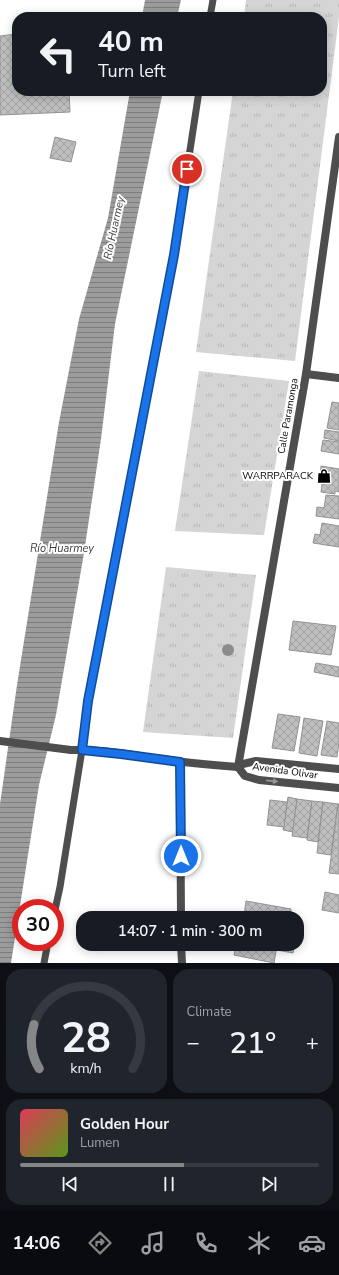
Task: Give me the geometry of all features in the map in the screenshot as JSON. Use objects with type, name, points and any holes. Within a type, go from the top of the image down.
[{"type":"street","name":"Calle Paramonga","points":[[238,767],[306,374],[339,137]]},
{"type":"street","points":[[306,374],[339,378]]},
{"type":"street","points":[[0,741],[180,762],[238,767]]},
{"type":"street","name":"Avenida Olivar","points":[[339,769],[256,761],[243,764],[238,767],[246,776],[258,780],[339,788]]},
{"type":"street","points":[[180,762],[181,911]]},
{"type":"street","points":[[181,951],[182,963]]},
{"type":"lane","points":[[211,12],[213,0]]},
{"type":"lane","points":[[57,899],[82,750],[88,701],[174,255],[198,96]]},
{"type":"lane","points":[[44,963],[46,951]]},
{"type":"green space","points":[[246,0],[339,0],[339,17],[295,361],[196,352],[232,96],[327,96],[327,12],[245,12]]},
{"type":"green space","points":[[199,371],[289,381],[264,535],[175,531]]},
{"type":"green space","points":[[166,567],[256,575],[233,738],[143,732]]},
{"type":"water","points":[[145,0],[181,0],[178,12],[143,12]]},
{"type":"water","name":"Río Huarmey","points":[[129,96],[162,96],[115,324],[101,439],[84,553],[56,715],[39,785],[21,899],[12,899],[13,951],[11,963],[0,963],[0,804],[17,685],[59,422],[79,319],[108,218]]},
{"type":"building","points":[[12,35],[12,96],[69,96],[70,112],[0,115],[0,36]]},
{"type":"building","points":[[55,137],[76,142],[71,162],[50,158]]},
{"type":"building","points":[[332,402],[339,403],[339,430],[327,428]]},
{"type":"building","points":[[325,430],[339,432],[339,441],[324,438]]},
{"type":"building","points":[[323,440],[339,442],[339,454],[321,451]]},
{"type":"building","points":[[321,466],[339,469],[339,492],[335,491],[335,494],[321,492],[323,477],[320,477]]},
{"type":"building","points":[[326,495],[339,496],[339,519],[316,516],[317,507],[324,508]]},
{"type":"building","points":[[322,523],[339,526],[339,547],[313,543],[315,534],[320,535]]},
{"type":"building","points":[[293,621],[336,626],[331,655],[289,650]]},
{"type":"building","points":[[316,663],[339,667],[339,677],[314,672]]},
{"type":"building","points":[[278,714],[300,717],[294,751],[272,748]]},
{"type":"building","points":[[304,718],[323,721],[317,756],[299,753]]},
{"type":"building","points":[[327,721],[339,723],[337,757],[321,755]]},
{"type":"building","points":[[288,797],[297,799],[293,832],[283,830]]},
{"type":"building","points":[[297,799],[312,801],[307,838],[292,836]]},
{"type":"building","points":[[270,800],[287,802],[284,827],[267,825]]},
{"type":"building","points":[[312,801],[323,802],[318,842],[307,840]]},
{"type":"building","points":[[323,802],[338,804],[331,855],[317,853]]},
{"type":"building","points":[[339,804],[339,874],[329,873]]},
{"type":"building","points":[[325,892],[339,895],[339,913],[322,910]]},
{"type":"building","points":[[246,901],[291,909],[291,911],[245,911]]},
{"type":"building","points":[[235,951],[276,951],[274,963],[234,955]]},
{"type":"building","points":[[282,951],[293,951],[293,953]]},
{"type":"place","name":"WARRPARACK","points":[[324,476]]},
{"type":"route","points":[[181,856],[180,762],[82,750],[88,701],[174,255],[187,169]]}]
